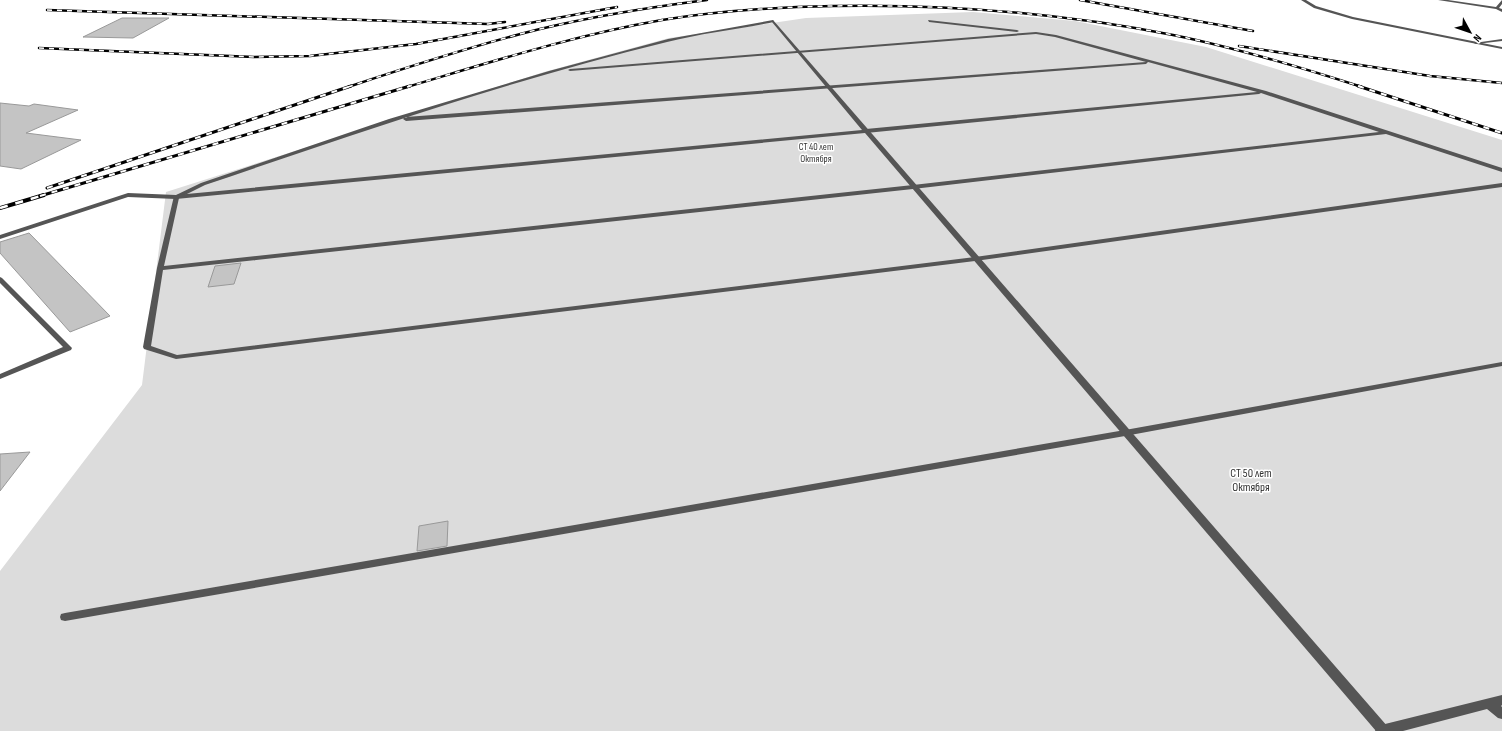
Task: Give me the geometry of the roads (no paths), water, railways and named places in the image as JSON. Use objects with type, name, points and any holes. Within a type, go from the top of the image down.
[{"type":"street","points":[[1303,0],[1315,7],[1352,18],[1502,48]]},
{"type":"street","points":[[1440,0],[1497,8],[1502,11]]},
{"type":"street","points":[[1497,8],[1502,1]]},
{"type":"street","points":[[176,197],[203,184],[391,120],[551,72],[668,40],[774,21],[913,187],[1383,731],[1502,700]]},
{"type":"street","points":[[929,21],[1055,36],[1152,63],[1175,67],[1264,92],[1502,170]]},
{"type":"street","points":[[551,72],[1036,33]]},
{"type":"street","points":[[1476,43],[1502,40]]},
{"type":"street","points":[[391,120],[1152,63]]},
{"type":"street","points":[[0,237],[128,195],[176,197],[1264,92]]},
{"type":"street","points":[[160,268],[913,187],[1389,132]]},
{"type":"street","points":[[176,197],[160,268],[147,347],[176,357],[975,259],[1502,185]]},
{"type":"street","points":[[0,279],[68,348],[0,377]]},
{"type":"street","points":[[65,617],[1125,433],[1502,364]]},
{"type":"street","points":[[1488,703],[1502,714]]},
{"type":"railway","points":[[349,87],[467,49],[540,29],[623,12],[707,0]]},
{"type":"railway","points":[[1080,0],[1253,31]]},
{"type":"railway","points":[[407,87],[565,41],[662,20],[704,14],[769,8],[875,6],[961,8],[1046,16],[1131,27],[1197,40],[1245,52],[1362,87]]},
{"type":"railway","points":[[39,48],[254,57],[310,56],[416,44],[617,7]]},
{"type":"railway","points":[[47,10],[488,24],[505,22]]},
{"type":"railway","points":[[1239,46],[1430,76],[1502,83]]},
{"type":"railway","points":[[40,196],[410,86]]},
{"type":"railway","points":[[1358,86],[1502,133]]},
{"type":"railway","points":[[47,188],[349,87]]},
{"type":"railway","points":[[0,208],[44,195]]},
{"type":"park label","name":"СТ 40 лет Октября","points":[[816,152]]},
{"type":"park label","name":"СТ 50 лет Октября","points":[[1251,480]]}]
